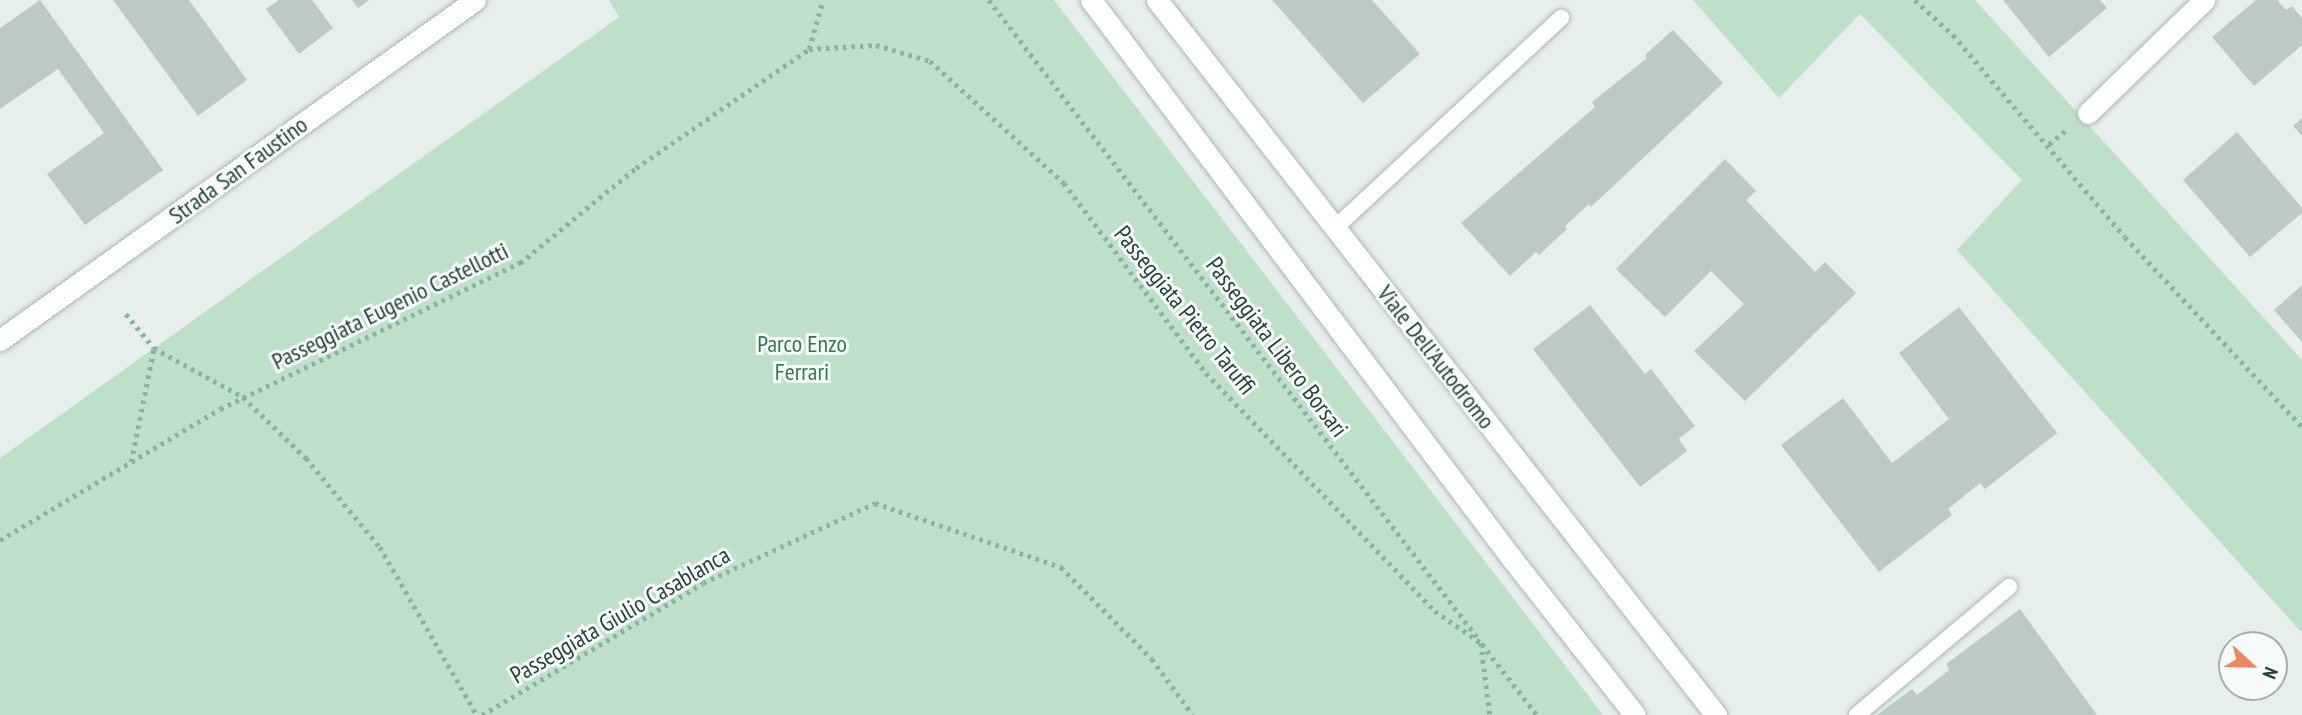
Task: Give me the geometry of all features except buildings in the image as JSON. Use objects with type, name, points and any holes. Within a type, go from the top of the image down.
[{"type":"street","name":"Strada San Faustino","points":[[0,340],[475,0]]},
{"type":"street","points":[[1091,0],[1513,560],[1635,715]]},
{"type":"street","name":"Viale Dell'Autodromo","points":[[1157,0],[1716,715]]},
{"type":"street","points":[[2088,113],[2204,0]]},
{"type":"lane","points":[[1335,228],[1561,19]]},
{"type":"lane","points":[[1857,715],[2009,587]]},
{"type":"path","points":[[808,49],[823,0]]},
{"type":"path","name":"Passeggiata Libero Borsari","points":[[989,0],[1537,715]]},
{"type":"path","points":[[1915,0],[1953,35],[2125,237],[2302,427]]},
{"type":"path","name":"Passeggiata Pietro Taruffi","points":[[808,49],[876,45],[930,61],[1064,183],[1206,373],[1435,611],[1481,643]]},
{"type":"path","name":"Passeggiata Eugenio Castellotti","points":[[0,541],[243,397],[520,263],[636,168],[808,49]]},
{"type":"path","points":[[126,314],[154,348],[243,397],[306,458],[380,547],[480,715]]},
{"type":"path","points":[[131,462],[154,348]]},
{"type":"path","name":"Passeggiata Giulio Casablanca","points":[[480,715],[703,583],[875,503],[1061,567],[1152,659],[1193,715]]},
{"type":"path","points":[[1481,643],[1490,715]]},
{"type":"green space","name":"Parco Enzo Ferrari","points":[[609,0],[1054,0],[1603,715],[0,715],[0,458],[619,17]]},
{"type":"green space","points":[[1693,0],[1975,0],[2302,360],[2302,633],[1957,250],[2022,180],[1860,14],[1779,98]]}]
